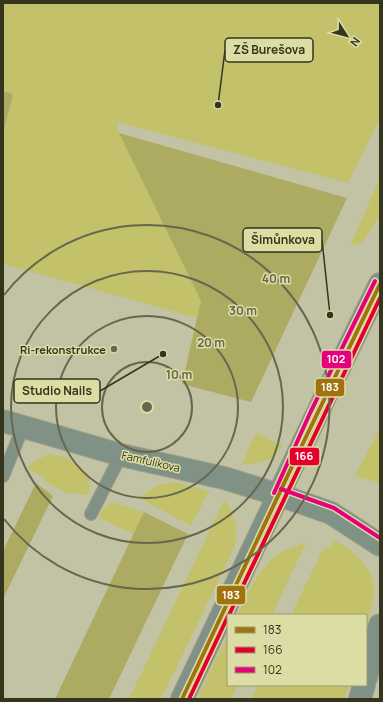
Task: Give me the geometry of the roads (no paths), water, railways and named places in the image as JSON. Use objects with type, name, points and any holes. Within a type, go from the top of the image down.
[{"type":"street","points":[[182,699],[316,414],[380,284]]},
{"type":"street","name":"Famfulíkova","points":[[13,424],[121,455],[224,478],[279,495],[330,513],[380,545]]},
{"type":"street","points":[[370,676],[380,625]]},
{"type":"street","points":[[360,699],[366,686]]},
{"type":"lane","name":"Famfulíkova","points":[[3,476],[13,424]]},
{"type":"lane","points":[[91,514],[121,455]]},
{"type":"place","name":"ZŠ Burešova","points":[[218,105]]},
{"type":"place","name":"Šimůnkova","points":[[330,315]]},
{"type":"place","name":"Ri-rekonstrukce","points":[[114,349]]},
{"type":"place","name":"Studio Nails","points":[[163,354]]}]
